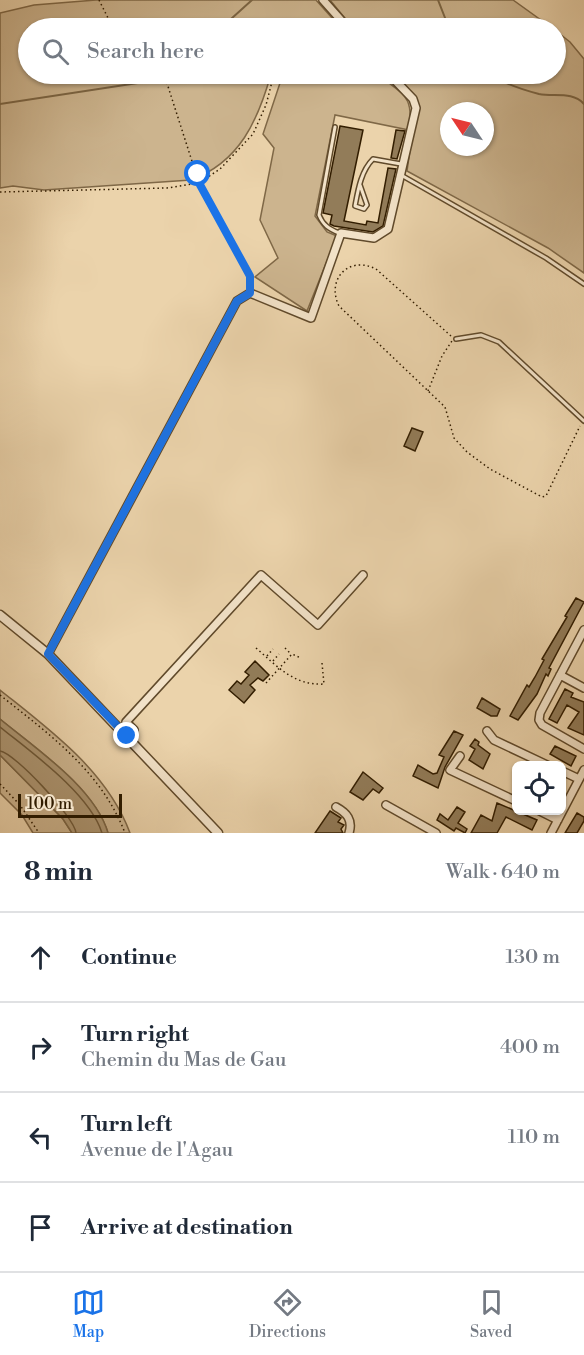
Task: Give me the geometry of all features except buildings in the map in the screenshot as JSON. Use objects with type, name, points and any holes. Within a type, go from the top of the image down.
[{"type":"street","points":[[323,0],[339,18]]},
{"type":"street","points":[[48,654],[237,301],[250,293],[311,318],[341,233],[374,238],[382,235],[388,229],[416,108],[413,99],[399,84]]},
{"type":"street","points":[[127,736],[134,730],[126,722],[261,575],[318,625],[363,575]]},
{"type":"street","points":[[0,615],[48,654],[218,833]]},
{"type":"street","points":[[584,630],[540,712],[539,720],[542,725],[584,749]]},
{"type":"street","points":[[560,675],[584,688]]},
{"type":"street","points":[[487,731],[494,740],[540,761]]},
{"type":"street","points":[[460,756],[450,770],[512,799]]},
{"type":"street","points":[[551,833],[584,770]]},
{"type":"street","points":[[566,773],[579,779]]},
{"type":"street","points":[[386,805],[436,833]]},
{"type":"street","points":[[336,807],[348,817],[351,826],[349,833]]},
{"type":"street","points":[[548,815],[558,820]]},
{"type":"lane","points":[[336,127],[319,214],[322,222],[329,229],[341,233]]},
{"type":"lane","points":[[360,185],[366,196],[367,205],[364,209],[355,206],[360,185],[366,166],[373,159],[403,165]]},
{"type":"lane","points":[[401,175],[546,258],[584,284]]},
{"type":"lane","points":[[456,339],[480,335],[499,342],[584,422]]},
{"type":"path","points":[[99,0],[108,18]]},
{"type":"path","points":[[167,84],[199,183],[250,276],[250,293]]},
{"type":"path","points":[[0,192],[159,188],[199,183],[220,169],[253,134],[266,105],[271,84]]},
{"type":"path","points":[[456,339],[444,333],[376,269],[365,263],[356,263],[347,266],[341,275],[335,292],[339,306],[445,407],[454,438],[467,452],[490,469],[542,497],[549,491],[575,430],[584,422]]},
{"type":"path","points":[[428,391],[442,356],[450,342],[456,339]]},
{"type":"path","points":[[256,648],[280,669],[300,682],[324,684],[322,663]]},
{"type":"path","points":[[285,648],[302,658]]},
{"type":"path","points":[[266,657],[273,649]]},
{"type":"path","points":[[272,662],[279,654]]},
{"type":"path","points":[[266,683],[292,654]]},
{"type":"path","points":[[0,695],[68,749],[80,762],[114,808],[125,833]]},
{"type":"path","points":[[0,784],[20,805],[39,833]]},
{"type":"shaded area","points":[[96,0],[316,0],[332,18],[18,18],[18,84],[268,84],[253,123],[234,151],[208,172],[191,180],[44,190],[13,186],[0,188],[0,13],[34,5]]},
{"type":"shaded area","points":[[330,0],[513,0],[538,18],[345,18]]},
{"type":"shaded area","points":[[566,39],[584,59],[584,273],[548,248],[407,171],[416,108],[397,84],[566,84]]},
{"type":"shaded area","points":[[280,84],[390,84],[405,97],[410,109],[409,130],[335,115],[315,216],[327,232],[337,236],[307,311],[255,277],[278,258],[260,220],[274,148],[263,134]]},
{"type":"shaded area","points":[[0,690],[57,736],[92,771],[120,811],[130,833],[108,833],[91,800],[77,785],[46,756],[0,719]]},
{"type":"shaded area","points":[[0,755],[63,819],[72,833],[33,833],[22,815],[0,793]]},
{"type":"water","points":[[0,719],[46,756],[77,785],[91,800],[108,833],[72,833],[63,819],[0,755]]},
{"type":"waterway","points":[[232,18],[252,0]]},
{"type":"waterway","points":[[438,0],[445,18]]},
{"type":"waterway","points":[[0,104],[131,84]]},
{"type":"waterway","points":[[508,84],[539,94],[574,97],[584,104]]},
{"type":"route","points":[[127,736],[48,654],[237,301],[250,293],[250,276],[199,183],[198,174]]}]
